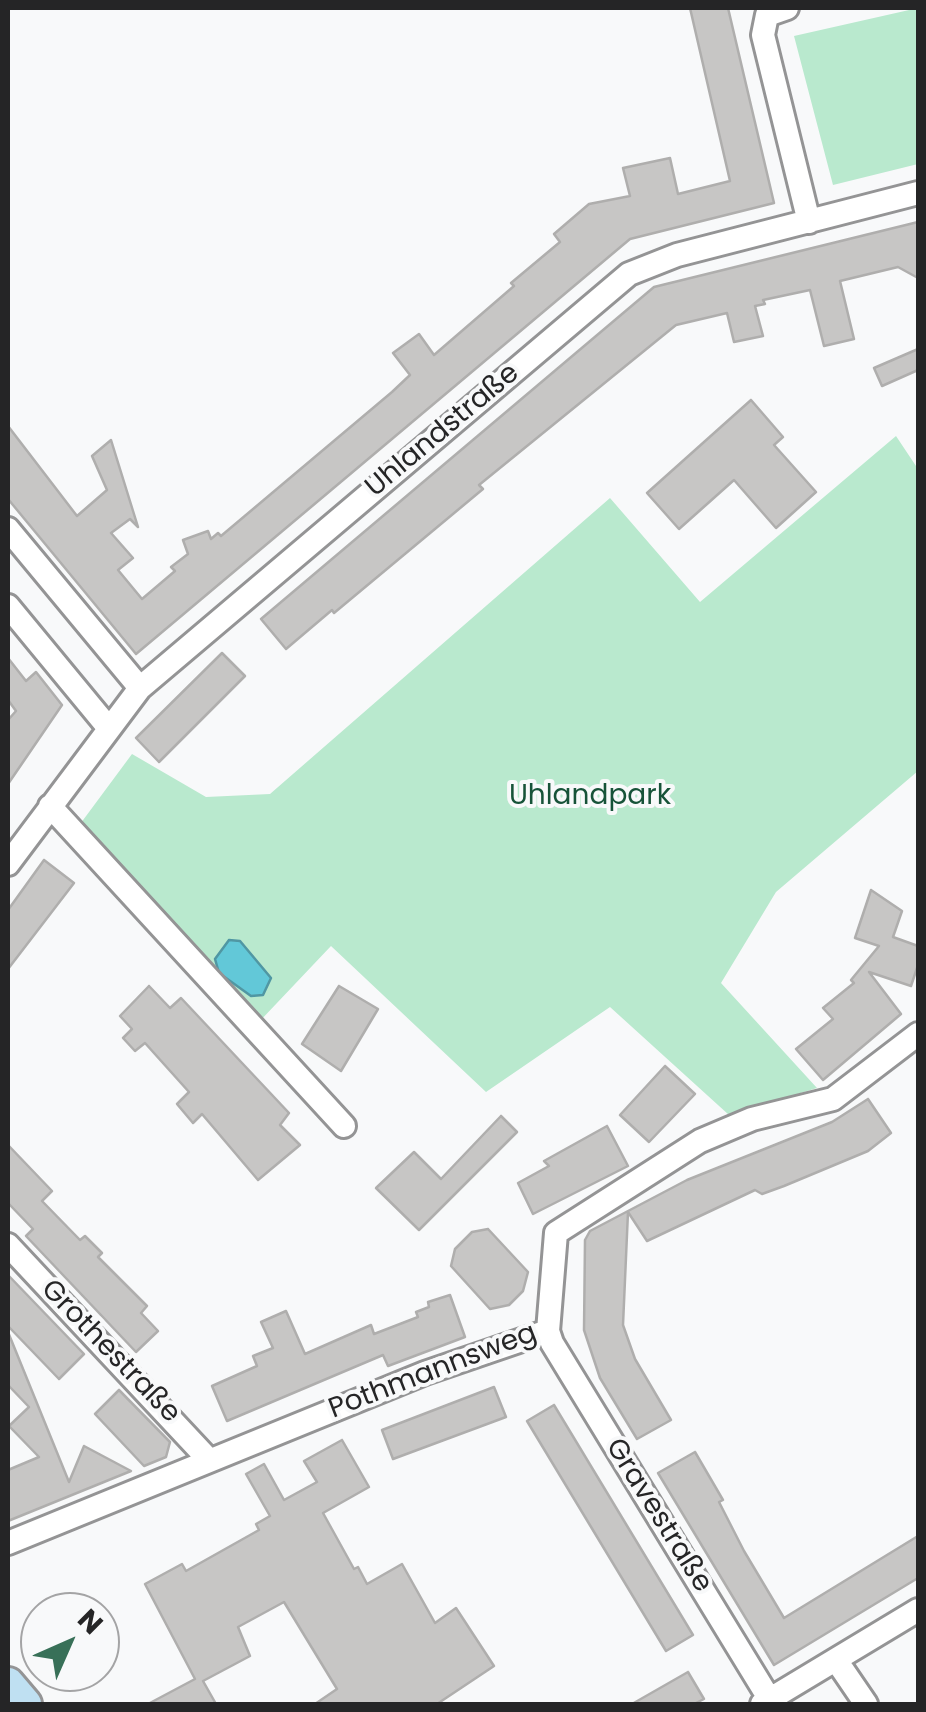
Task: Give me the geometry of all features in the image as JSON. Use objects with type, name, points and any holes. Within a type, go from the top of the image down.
[{"type":"street","points":[[787,8],[767,15],[763,35],[809,222]]},
{"type":"street","name":"Uhlandstraße","points":[[8,864],[107,726],[140,688],[629,274],[677,255],[918,193]]},
{"type":"street","points":[[8,529],[140,688]]},
{"type":"street","points":[[8,606],[107,726]]},
{"type":"street","points":[[50,806],[344,1126]]},
{"type":"street","name":"Pothmannsweg","points":[[8,1543],[425,1373],[548,1331],[560,1228],[652,1176],[700,1140],[752,1119],[833,1099],[918,1034]]},
{"type":"street","name":"Grothestraße","points":[[8,1245],[209,1460]]},
{"type":"street","name":"Gravestraße","points":[[548,1331],[766,1702]]},
{"type":"street","points":[[766,1702],[918,1610]]},
{"type":"street","points":[[836,1660],[866,1704]]},
{"type":"street","points":[[8,1684],[25,1704]]},
{"type":"green space","points":[[918,8],[918,164],[833,185],[794,36]]},
{"type":"green space","name":"Uhlandpark","points":[[896,436],[918,469],[918,771],[776,892],[721,983],[817,1088],[729,1115],[610,1007],[486,1092],[331,946],[258,1023],[72,835],[132,754],[206,797],[270,794],[610,498],[700,602]]},
{"type":"water","points":[[229,940],[240,941],[271,978],[263,995],[251,996],[219,973],[215,959]]},
{"type":"building","points":[[690,8],[728,8],[774,203],[630,239],[136,654],[8,499],[8,426],[77,516],[107,490],[92,456],[111,440],[138,527],[130,519],[111,533],[133,558],[118,570],[142,599],[175,571],[171,567],[188,554],[183,540],[208,531],[211,539],[218,533],[221,536],[410,375],[393,353],[419,334],[434,355],[560,242],[554,234],[589,204],[630,196],[623,168],[670,158],[678,194],[730,181]]},
{"type":"building","points":[[918,222],[918,278],[898,267],[840,281],[854,339],[824,346],[810,290],[763,300],[765,304],[755,306],[763,336],[734,342],[727,313],[676,325],[286,649],[261,619],[654,287]]},
{"type":"building","points":[[918,349],[918,370],[882,386],[874,368]]},
{"type":"building","points":[[751,400],[783,437],[774,445],[816,492],[776,528],[734,480],[679,529],[647,493]]},
{"type":"building","points":[[222,653],[245,676],[159,762],[136,738]]},
{"type":"building","points":[[8,658],[26,681],[36,672],[62,705],[8,784],[8,720],[16,711],[8,700]]},
{"type":"building","points":[[44,860],[74,883],[8,969],[8,910]]},
{"type":"building","points":[[871,890],[902,911],[893,937],[918,946],[918,965],[911,986],[869,972],[901,1014],[823,1080],[796,1049],[833,1019],[823,1008],[854,983],[851,980],[879,946],[855,938]]},
{"type":"building","points":[[149,986],[170,1008],[181,998],[289,1113],[280,1125],[300,1145],[258,1180],[202,1114],[193,1123],[177,1104],[189,1092],[145,1043],[135,1051],[123,1038],[132,1029],[120,1016]]},
{"type":"building","points":[[339,986],[378,1009],[341,1071],[302,1044]]},
{"type":"building","points":[[665,1066],[695,1094],[649,1142],[620,1115]]},
{"type":"building","points":[[868,1099],[891,1133],[868,1151],[762,1194],[755,1190],[647,1241],[628,1212],[623,1325],[635,1359],[671,1420],[637,1439],[600,1378],[584,1330],[585,1240],[590,1231],[687,1180],[832,1122]]},
{"type":"building","points":[[501,1116],[517,1132],[419,1230],[376,1188],[414,1152],[441,1179]]},
{"type":"building","points":[[607,1126],[628,1166],[533,1214],[518,1183],[549,1166],[544,1161]]},
{"type":"building","points":[[8,1145],[52,1191],[42,1201],[80,1240],[85,1236],[102,1253],[98,1257],[147,1306],[141,1313],[158,1331],[136,1352],[26,1236],[33,1229],[8,1203]]},
{"type":"building","points":[[488,1229],[528,1272],[523,1291],[509,1305],[490,1309],[451,1266],[455,1249],[472,1232]]},
{"type":"building","points":[[8,1275],[84,1354],[59,1379],[8,1326]]},
{"type":"building","points":[[450,1295],[465,1337],[388,1366],[383,1355],[227,1421],[212,1386],[257,1366],[253,1356],[273,1348],[261,1322],[286,1311],[305,1354],[371,1325],[374,1334],[418,1317],[416,1312],[429,1307],[428,1302]]},
{"type":"building","points":[[8,1332],[69,1482],[84,1446],[131,1471],[8,1521],[8,1470],[39,1457],[9,1426],[29,1407],[8,1385]]},
{"type":"building","points":[[494,1387],[506,1417],[393,1459],[382,1430]]},
{"type":"building","points":[[119,1390],[170,1442],[166,1457],[144,1466],[95,1414]]},
{"type":"building","points":[[554,1405],[693,1635],[666,1651],[527,1421]]},
{"type":"building","points":[[342,1440],[369,1487],[323,1513],[354,1569],[358,1567],[367,1584],[402,1564],[435,1623],[456,1608],[494,1666],[437,1704],[315,1704],[337,1689],[284,1602],[238,1627],[250,1656],[203,1681],[216,1704],[148,1704],[195,1679],[145,1584],[182,1564],[186,1571],[259,1530],[256,1524],[270,1516],[246,1474],[264,1464],[284,1500],[317,1482],[304,1461]]},
{"type":"building","points":[[695,1452],[723,1500],[719,1502],[744,1551],[784,1618],[918,1536],[918,1578],[774,1665],[658,1473]]},
{"type":"building","points":[[688,1672],[704,1699],[694,1704],[632,1704]]}]
